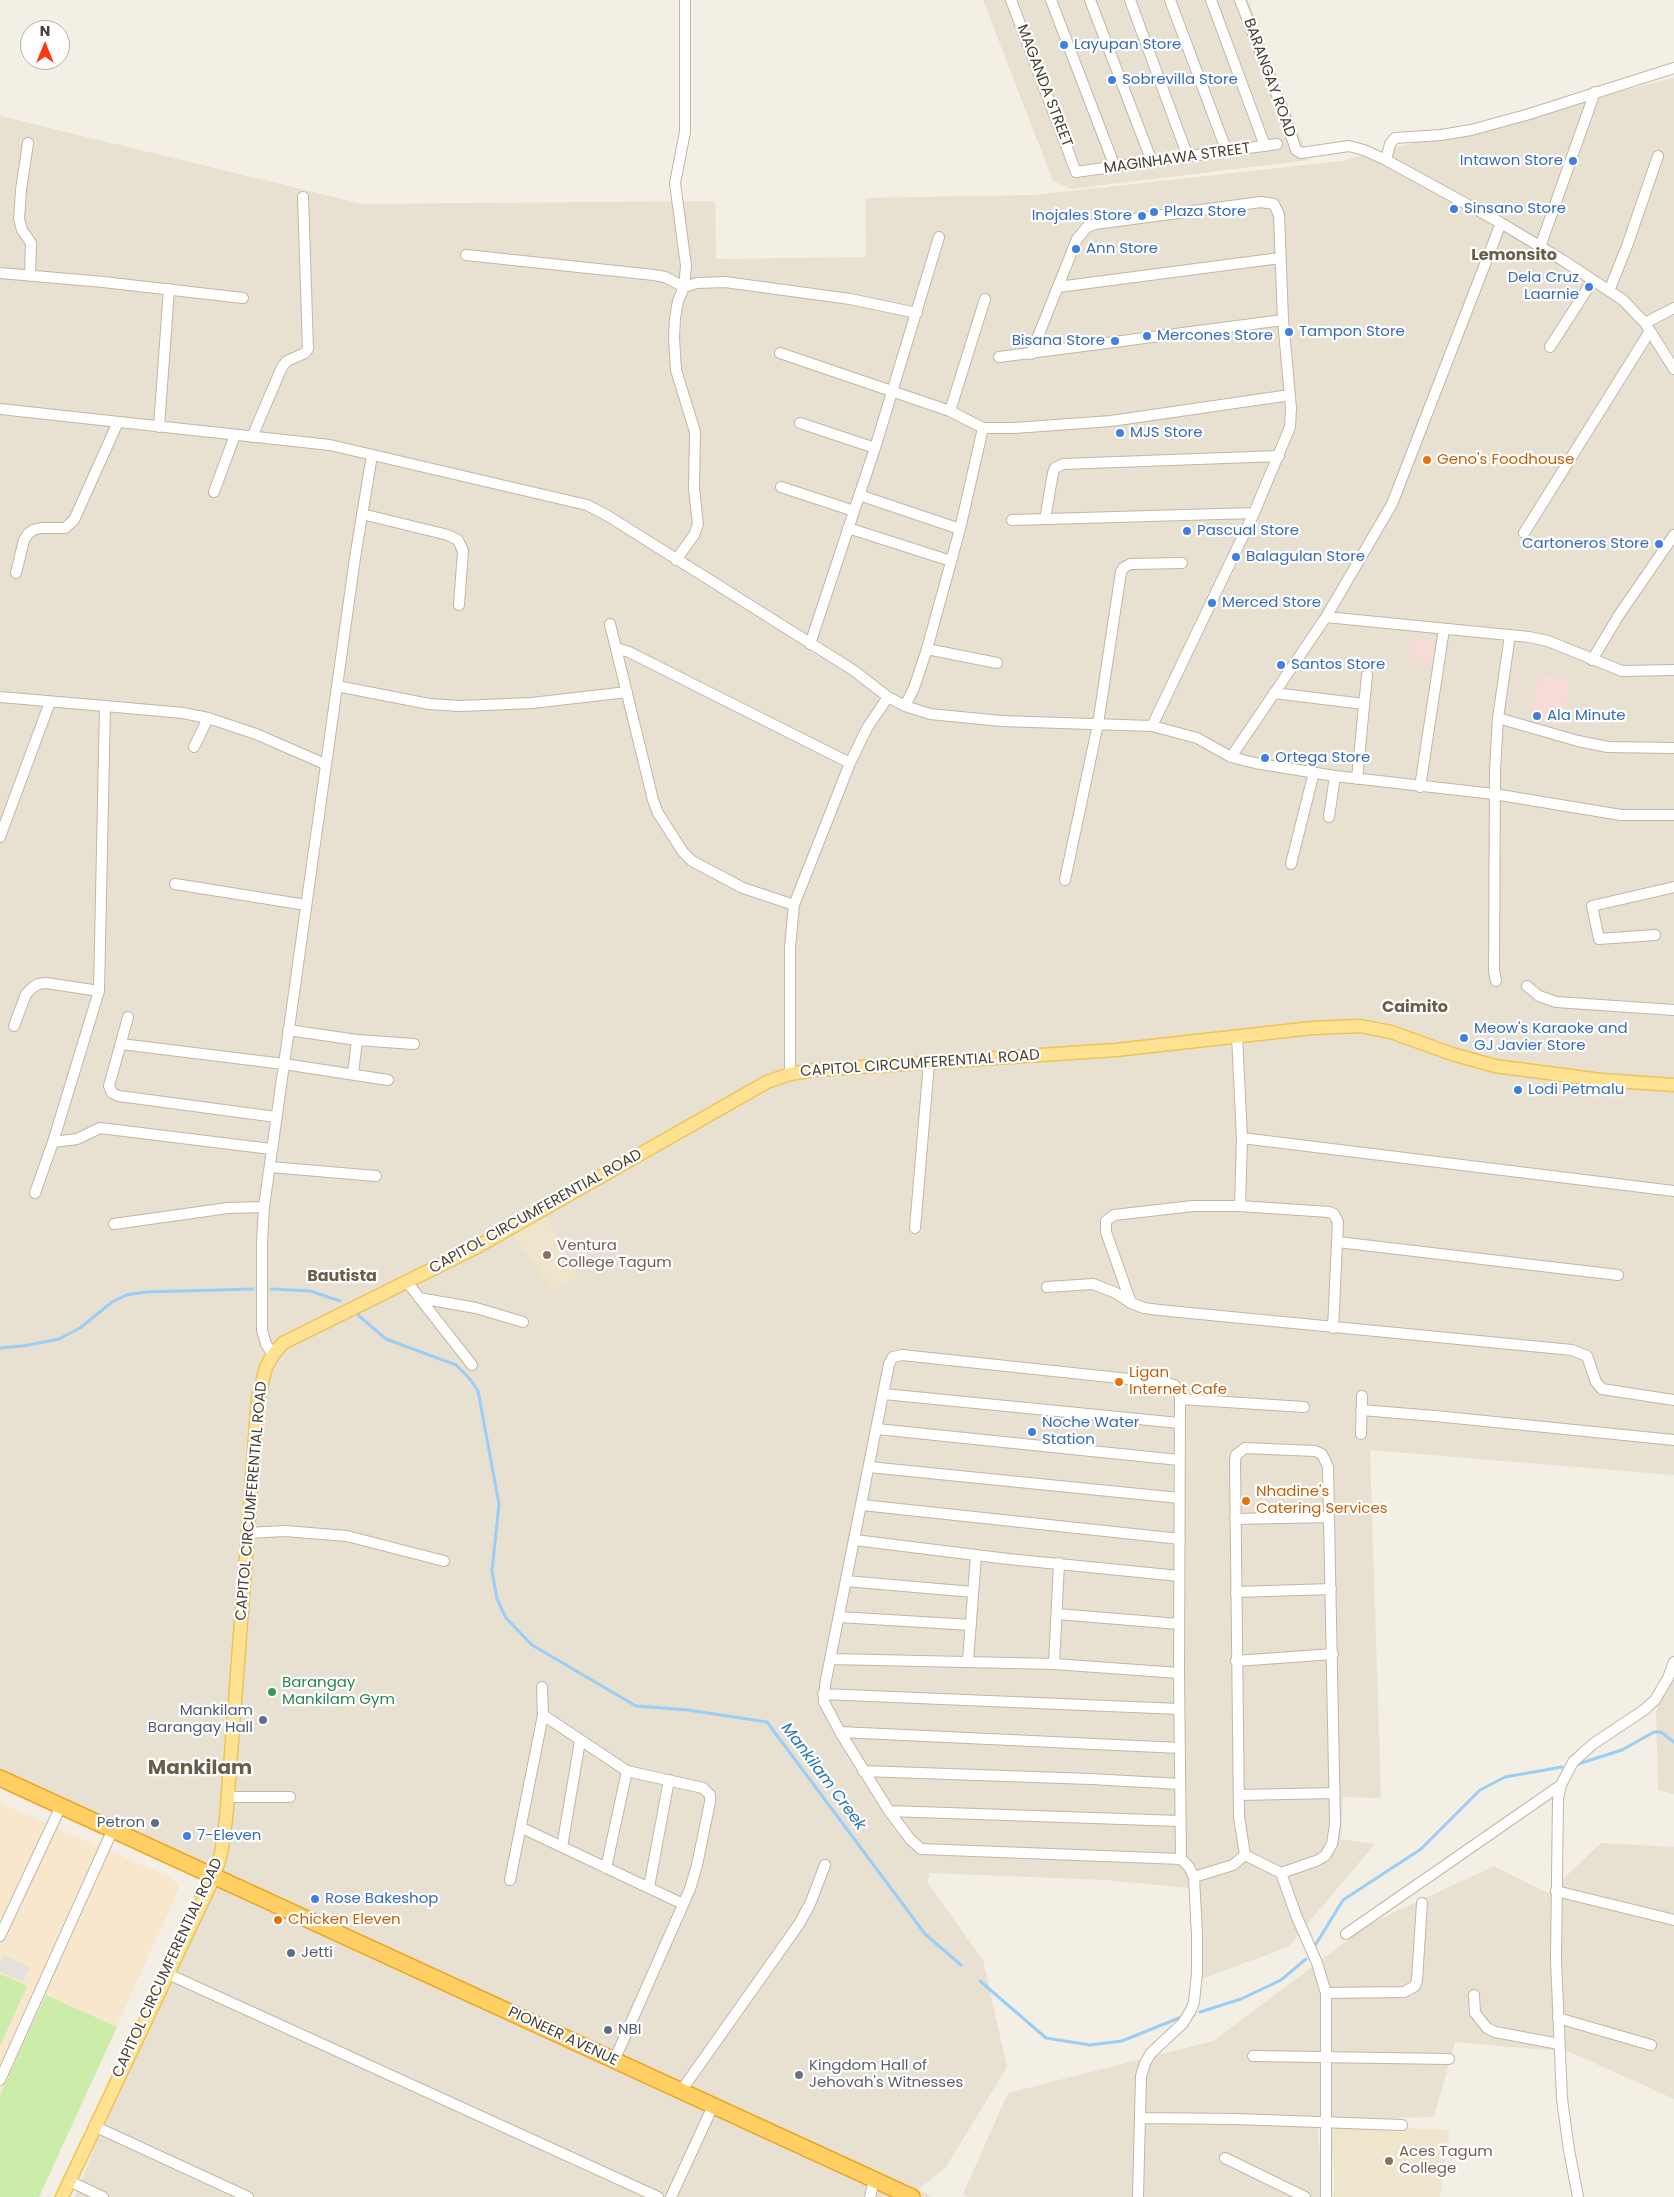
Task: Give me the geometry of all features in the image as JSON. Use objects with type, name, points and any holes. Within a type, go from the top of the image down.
[{"type":"highway","name":"PIONEER AVENUE","points":[[0,1778],[912,2197]]},
{"type":"main road","name":"CAPITOL CIRCUMFERENTIAL ROAD","points":[[62,2197],[94,2126],[214,1877],[223,1846],[259,1393],[262,1376],[273,1355],[291,1338],[407,1282],[535,1215],[760,1086],[790,1074],[833,1068],[1116,1050],[1312,1028],[1360,1026],[1392,1032],[1452,1054],[1495,1066],[1609,1081],[1674,1085]]},
{"type":"street","points":[[676,560],[694,535],[698,524],[694,489],[694,432],[678,376],[675,357],[675,318],[678,301],[684,287],[686,266],[686,249],[675,183],[685,132],[685,0]]},
{"type":"street","name":"MAGANDA STREET","points":[[1011,0],[1076,172]]},
{"type":"street","points":[[1051,0],[1115,167]]},
{"type":"street","points":[[1090,0],[1152,162]]},
{"type":"street","points":[[1130,0],[1188,157]]},
{"type":"street","points":[[1170,0],[1227,152]]},
{"type":"street","points":[[1210,0],[1265,146]]},
{"type":"street","name":"BARANGAY ROAD","points":[[1240,0],[1282,108],[1296,150],[1306,152],[1348,146],[1364,150],[1386,160],[1501,224],[1609,290],[1629,306],[1647,327],[1674,369]]},
{"type":"street","points":[[1386,160],[1390,144],[1395,138],[1441,135],[1470,130],[1526,115],[1674,68]]},
{"type":"street","points":[[1540,247],[1595,92]]},
{"type":"street","points":[[28,144],[19,219],[22,230],[31,243],[30,275]]},
{"type":"street","name":"MAGINHAWA STREET","points":[[1076,172],[1277,144]]},
{"type":"street","points":[[1609,290],[1627,246],[1658,156]]},
{"type":"street","points":[[252,437],[282,367],[287,361],[308,349],[303,197]]},
{"type":"street","points":[[1030,354],[1077,239],[1087,227],[1095,224],[1261,202],[1274,204],[1277,209],[1283,320],[1290,395],[1290,426],[1254,514],[1152,726]]},
{"type":"street","points":[[1231,757],[1326,617],[1383,522],[1399,488],[1501,224]]},
{"type":"street","points":[[810,644],[875,448],[939,237]]},
{"type":"street","points":[[466,255],[654,275],[665,277],[684,287],[697,283],[725,282],[850,299],[917,313]]},
{"type":"street","points":[[1058,287],[1280,258]]},
{"type":"street","points":[[0,273],[243,298]]},
{"type":"street","points":[[1550,347],[1593,280]]},
{"type":"street","points":[[159,426],[170,289]]},
{"type":"street","points":[[950,411],[985,299]]},
{"type":"street","points":[[1524,533],[1647,327],[1674,308]]},
{"type":"street","points":[[999,357],[1283,320]]},
{"type":"street","points":[[780,352],[950,411],[983,428],[1014,428],[1111,421],[1290,395]]},
{"type":"street","points":[[0,409],[330,445],[587,505],[608,516],[853,670],[888,697],[905,706],[942,716],[1001,721],[1152,726],[1196,738],[1231,757],[1255,763],[1357,779],[1494,794],[1621,815],[1674,815]]},
{"type":"street","points":[[16,573],[24,540],[28,534],[40,528],[65,528],[74,520],[118,422]]},
{"type":"street","points":[[800,423],[875,448]]},
{"type":"street","points":[[905,706],[914,688],[927,649],[960,529],[983,428]]},
{"type":"street","points":[[214,492],[235,435]]},
{"type":"street","points":[[273,1355],[266,1344],[262,1330],[264,1208],[325,764],[372,455]]},
{"type":"street","points":[[1045,519],[1053,473],[1055,468],[1063,464],[1279,456]]},
{"type":"street","points":[[781,487],[854,511]]},
{"type":"street","points":[[859,495],[960,529]]},
{"type":"street","points":[[362,514],[458,540],[463,551],[459,605]]},
{"type":"street","points":[[1012,520],[1254,514]]},
{"type":"street","points":[[848,528],[951,561]]},
{"type":"street","points":[[1592,660],[1619,616],[1674,535]]},
{"type":"street","points":[[1065,880],[1098,724],[1123,568],[1136,563],[1182,563]]},
{"type":"street","points":[[1326,617],[1510,635],[1548,641],[1622,671],[1674,670]]},
{"type":"street","points":[[610,624],[653,800],[658,813],[683,852],[692,861],[744,888],[794,905]]},
{"type":"street","points":[[1420,787],[1444,629]]},
{"type":"street","points":[[1496,981],[1494,971],[1496,860],[1494,794],[1498,718],[1510,635]]},
{"type":"street","points":[[616,648],[629,652],[850,763]]},
{"type":"street","points":[[927,649],[997,663]]},
{"type":"street","points":[[1357,779],[1366,675]]},
{"type":"street","points":[[337,686],[429,704],[460,706],[532,703],[627,692]]},
{"type":"street","points":[[1274,693],[1364,704]]},
{"type":"street","points":[[790,1074],[790,947],[794,905],[850,763],[867,728],[888,697]]},
{"type":"street","points":[[0,698],[158,710],[208,718],[256,734],[325,764]]},
{"type":"street","points":[[0,838],[50,702]]},
{"type":"street","points":[[36,1193],[99,991],[105,706]]},
{"type":"street","points":[[194,747],[208,718]]},
{"type":"street","points":[[1498,718],[1608,747],[1674,748]]},
{"type":"street","points":[[1291,864],[1314,772]]},
{"type":"street","points":[[1329,817],[1335,776]]},
{"type":"street","points":[[175,884],[306,905]]},
{"type":"street","points":[[1655,935],[1599,939],[1592,906],[1674,887]]},
{"type":"street","points":[[14,1026],[26,994],[38,984],[46,983],[99,991]]},
{"type":"street","points":[[1527,986],[1539,996],[1556,1002],[1674,1010]]},
{"type":"street","points":[[128,1017],[110,1086],[110,1090],[114,1095],[276,1117]]},
{"type":"street","points":[[288,1030],[357,1040],[414,1044]]},
{"type":"street","points":[[1237,1036],[1242,1138],[1240,1206]]},
{"type":"street","points":[[353,1074],[357,1040]]},
{"type":"street","points":[[121,1044],[284,1064],[388,1080]]},
{"type":"street","points":[[914,1228],[929,1063]]},
{"type":"street","points":[[53,1142],[76,1139],[106,1127],[271,1149]]},
{"type":"street","points":[[1242,1138],[1674,1191]]},
{"type":"street","points":[[270,1167],[376,1176]]},
{"type":"street","points":[[1131,1303],[1106,1232],[1105,1227],[1109,1217],[1193,1206],[1240,1206],[1334,1214],[1338,1222],[1338,1242],[1333,1328]]},
{"type":"street","points":[[114,1224],[228,1208],[264,1208]]},
{"type":"street","points":[[1338,1242],[1618,1275]]},
{"type":"street","points":[[407,1282],[472,1365]]},
{"type":"street","points":[[1047,1287],[1093,1284],[1116,1293],[1131,1303],[1144,1308],[1159,1310],[1572,1350],[1587,1356],[1596,1382],[1602,1389],[1674,1400]]},
{"type":"street","points":[[419,1298],[476,1308],[522,1322]]},
{"type":"street","points":[[1138,2197],[1141,2076],[1145,2063],[1151,2053],[1183,2023],[1194,2002],[1197,1973],[1197,1935],[1194,1877],[1190,1867],[1181,1859],[927,1850],[915,1845],[889,1811],[863,1771],[828,1711],[823,1694],[893,1357],[902,1354],[1167,1382],[1178,1389],[1180,1399],[1179,1709],[1181,1859]]},
{"type":"street","points":[[884,1394],[1179,1423]]},
{"type":"street","points":[[1361,1434],[1362,1396]]},
{"type":"street","points":[[1180,1399],[1304,1407]]},
{"type":"street","points":[[1362,1410],[1674,1440]]},
{"type":"street","points":[[877,1428],[1179,1460]]},
{"type":"street","points":[[1251,1447],[1315,1451],[1322,1454],[1328,1467],[1336,1824],[1330,1850],[1316,1862],[1281,1873],[1245,1856],[1240,1827],[1238,1795],[1235,1461],[1240,1450],[1251,1447]]},
{"type":"street","points":[[869,1467],[1179,1498]]},
{"type":"street","points":[[862,1505],[1180,1539]]},
{"type":"street","points":[[1235,1519],[1329,1517]]},
{"type":"street","points":[[247,1533],[284,1530],[348,1536],[444,1560]]},
{"type":"street","points":[[855,1540],[976,1555],[1179,1576]]},
{"type":"street","points":[[968,1661],[976,1555]]},
{"type":"street","points":[[1054,1664],[1059,1563]]},
{"type":"street","points":[[846,1581],[973,1592]]},
{"type":"street","points":[[1236,1592],[1331,1588]]},
{"type":"street","points":[[1057,1614],[1179,1624]]},
{"type":"street","points":[[839,1618],[971,1625]]},
{"type":"street","points":[[1236,1661],[1333,1654]]},
{"type":"street","points":[[831,1659],[1054,1664],[1179,1673]]},
{"type":"street","points":[[1578,2197],[1564,2123],[1559,2044],[1556,1960],[1558,1799],[1568,1768],[1593,1744],[1644,1710],[1655,1700],[1668,1678],[1674,1662]]},
{"type":"street","points":[[510,1880],[522,1828],[542,1715],[542,1687]]},
{"type":"street","points":[[823,1694],[1179,1709]]},
{"type":"street","points":[[542,1715],[628,1771],[703,1788],[710,1795],[697,1865],[690,1889],[614,2061]]},
{"type":"street","points":[[840,1732],[1180,1748]]},
{"type":"street","points":[[562,1847],[580,1741]]},
{"type":"street","points":[[606,1868],[628,1771]]},
{"type":"street","points":[[863,1771],[1180,1784]]},
{"type":"street","points":[[649,1887],[669,1780]]},
{"type":"street","points":[[1346,1934],[1561,1785]]},
{"type":"street","points":[[1238,1795],[1335,1792]]},
{"type":"street","points":[[228,1797],[290,1797]]},
{"type":"street","points":[[0,1936],[61,1806]]},
{"type":"street","points":[[889,1811],[1180,1821]]},
{"type":"street","points":[[522,1828],[682,1904]]},
{"type":"street","points":[[0,2080],[113,1829]]},
{"type":"street","points":[[1194,1877],[1234,1865],[1245,1856]]},
{"type":"street","points":[[681,2091],[799,1924],[810,1904],[825,1865]]},
{"type":"street","points":[[1281,1873],[1296,1915],[1318,1963],[1326,1993],[1326,2197]]},
{"type":"street","points":[[1556,1891],[1674,1920]]},
{"type":"street","points":[[1326,1993],[1404,1992],[1415,1986],[1422,1903]]},
{"type":"street","points":[[168,1974],[658,2197]]},
{"type":"street","points":[[1474,1995],[1475,2013],[1487,2028],[1495,2032],[1559,2044]]},
{"type":"street","points":[[1558,2018],[1651,2045]]},
{"type":"street","points":[[1253,2056],[1449,2059]]},
{"type":"street","points":[[671,2197],[713,2106]]},
{"type":"street","points":[[1140,2118],[1402,2125]]},
{"type":"street","points":[[94,2126],[248,2197]]},
{"type":"street","points":[[1225,2158],[1304,2197]]},
{"type":"street","points":[[870,2197],[874,2180]]},
{"type":"street","points":[[69,2181],[103,2197]]},
{"type":"shaded area","points":[[983,0],[1248,0],[1309,160],[1071,189],[1053,181]]},
{"type":"shaded area","points":[[1674,78],[1674,1475],[1370,1450],[1381,1798],[1343,1797],[1341,1839],[1375,1844],[1288,1947],[1196,1981],[1189,1888],[1105,1880],[930,1873],[927,1882],[983,1960],[1007,2067],[946,2167],[919,2189],[931,2197],[75,2197],[205,1867],[0,1772],[0,116],[363,204],[715,201],[716,259],[866,257],[865,198],[1034,195],[1341,161]]},
{"type":"shaded area","points":[[1410,639],[1433,639],[1433,662],[1410,662]]},
{"type":"shaded area","points":[[1539,674],[1571,681],[1561,726],[1530,719]]},
{"type":"shaded area","name":"Ventura College Tagum","points":[[547,1217],[578,1276],[553,1290],[512,1234]]},
{"type":"shaded area","points":[[1674,1670],[1674,1794],[1658,1790],[1656,1711]]},
{"type":"shaded area","points":[[0,1803],[172,1878],[178,1884],[179,1889],[39,2197],[0,2197]]},
{"type":"shaded area","points":[[1601,1843],[1674,1847],[1674,2099],[1570,2052],[1455,2042],[1434,2117],[1317,2120],[1323,2193],[1321,2197],[968,2197],[963,2194],[1008,2093],[1213,2041],[1369,1924],[1494,1866],[1548,1893]]},
{"type":"shaded area","points":[[4,1955],[30,1967],[23,1982],[0,1972],[0,1964]]},
{"type":"shaded area","name":"Aces Tagum College","points":[[1329,2125],[1450,2130],[1440,2197],[1333,2197],[1335,2181]]},
{"type":"green space","points":[[0,1974],[27,1986],[0,2046]]},
{"type":"green space","points":[[46,1995],[117,2027],[39,2197],[0,2197],[0,2096]]},
{"type":"waterway","name":"Mankilam Creek","points":[[0,1348],[59,1339],[80,1328],[112,1302],[126,1295],[146,1292],[253,1289]]},
{"type":"waterway","name":"Mankilam Creek","points":[[271,1289],[310,1291],[340,1301]]},
{"type":"waterway","name":"Mankilam Creek","points":[[358,1315],[386,1339],[456,1365],[470,1379],[478,1391],[499,1504],[492,1571],[497,1599],[506,1618],[532,1645],[636,1706],[688,1710],[767,1722],[925,1934],[961,1965]]},
{"type":"waterway","name":"Mankilam Creek","points":[[1575,1765],[1622,1750],[1654,1732],[1661,1732],[1674,1742]]},
{"type":"waterway","name":"Mankilam Creek","points":[[1316,1944],[1343,1900],[1421,1849],[1480,1790],[1505,1777],[1562,1767]]},
{"type":"waterway","name":"Mankilam Creek","points":[[1200,2012],[1241,1999],[1281,1980],[1306,1959]]},
{"type":"waterway","name":"Mankilam Creek","points":[[980,1981],[1046,2038],[1090,2045],[1122,2041],[1179,2018]]},
{"type":"place","name":"Layupan Store","points":[[1064,45]]},
{"type":"place","name":"Sobrevilla Store","points":[[1112,80]]},
{"type":"place","name":"Intawon Store","points":[[1573,161]]},
{"type":"place","name":"Sinsano Store","points":[[1454,209]]},
{"type":"place","name":"Plaza Store","points":[[1154,212]]},
{"type":"place","name":"Inojales Store","points":[[1142,216]]},
{"type":"place","name":"Ann Store","points":[[1076,249]]},
{"type":"place","name":"Dela Cruz Laarnie","points":[[1589,287]]},
{"type":"place","name":"Tampon Store","points":[[1289,332]]},
{"type":"place","name":"Mercones Store","points":[[1147,336]]},
{"type":"place","name":"Bisana Store","points":[[1115,341]]},
{"type":"place","name":"MJS Store","points":[[1120,433]]},
{"type":"place","name":"Geno's Foodhouse","points":[[1427,460]]},
{"type":"place","name":"Pascual Store","points":[[1187,531]]},
{"type":"place","name":"Cartoneros Store","points":[[1659,544]]},
{"type":"place","name":"Balagulan Store","points":[[1236,557]]},
{"type":"place","name":"Merced Store","points":[[1212,603]]},
{"type":"place","name":"Santos Store","points":[[1281,665]]},
{"type":"place","name":"Ala Minute","points":[[1537,716]]},
{"type":"place","name":"Ortega Store","points":[[1265,758]]},
{"type":"place","name":"Meow's Karaoke and GJ Javier Store","points":[[1464,1038]]},
{"type":"place","name":"Lodi Petmalu","points":[[1518,1090]]},
{"type":"place","name":"Ventura College Tagum","points":[[547,1255]]},
{"type":"place","name":"Ligan Internet Cafe","points":[[1119,1382]]},
{"type":"place","name":"Noche Water Station","points":[[1032,1432]]},
{"type":"place","name":"Nhadine's Catering Services","points":[[1246,1501]]},
{"type":"place","name":"Barangay Mankilam Gym","points":[[272,1692]]},
{"type":"place","name":"Mankilam Barangay Hall","points":[[263,1720]]},
{"type":"place","name":"Petron","points":[[155,1823]]},
{"type":"place","name":"7-Eleven","points":[[187,1836]]},
{"type":"place","name":"Rose Bakeshop","points":[[315,1899]]},
{"type":"place","name":"Chicken Eleven","points":[[278,1920]]},
{"type":"place","name":"Jetti","points":[[291,1953]]},
{"type":"place","name":"NBI","points":[[608,2030]]},
{"type":"place","name":"Kingdom Hall of Jehovah's Witnesses","points":[[799,2075]]},
{"type":"place","name":"Aces Tagum College","points":[[1389,2161]]},
{"type":"district","name":"Lemonsito","points":[[1514,256]]},
{"type":"district","name":"Caimito","points":[[1415,1008]]},
{"type":"district","name":"Bautista","points":[[342,1277]]},
{"type":"district","name":"Mankilam","points":[[200,1769]]}]
